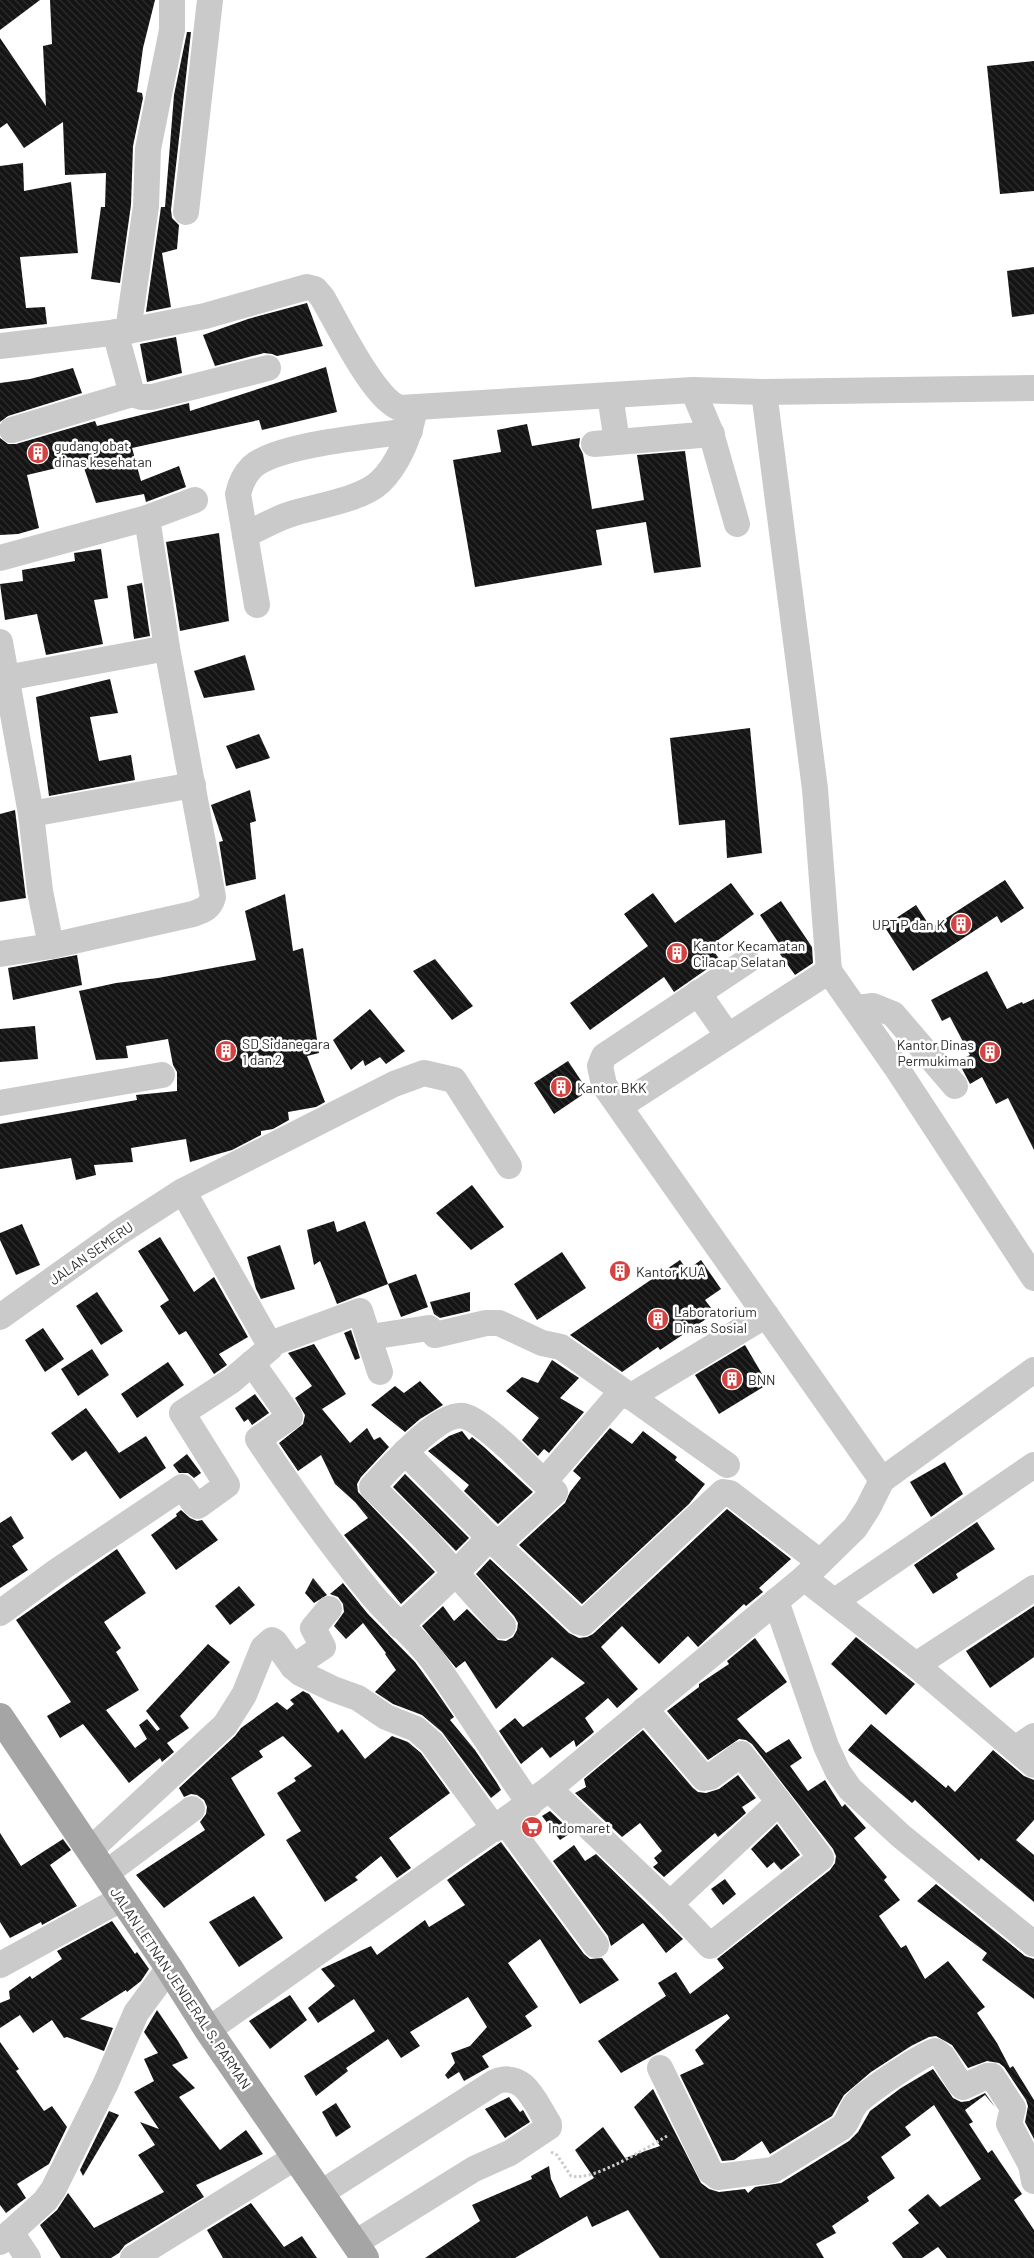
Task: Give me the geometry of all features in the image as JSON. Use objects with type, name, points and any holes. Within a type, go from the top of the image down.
[{"type":"main road","name":"JALAN LETNAN JENDERAL S. PARMAN","points":[[0,1717],[169,1968],[208,2030],[360,2250]]},
{"type":"street","points":[[132,394],[121,332],[146,206],[148,149],[172,30],[172,0]]},
{"type":"street","points":[[186,212],[210,0]]},
{"type":"street","points":[[172,30],[207,29]]},
{"type":"street","points":[[0,346],[121,332],[205,316],[307,287],[316,290],[322,297],[369,378],[386,400],[392,406],[400,408],[413,419]]},
{"type":"street","points":[[12,430],[132,394],[141,397],[152,397],[268,368]]},
{"type":"street","points":[[257,605],[238,494],[240,485],[251,468],[272,455],[327,443],[413,419],[610,395],[693,390],[764,392],[1034,388]]},
{"type":"street","points":[[693,390],[712,434],[737,524]]},
{"type":"street","points":[[764,392],[815,789],[829,971],[857,1008],[1034,1278]]},
{"type":"street","points":[[610,395],[606,443],[712,434]]},
{"type":"street","points":[[245,535],[288,515],[364,492],[379,482],[389,472],[413,419]]},
{"type":"street","points":[[0,558],[147,518],[195,500]]},
{"type":"street","points":[[0,954],[51,946],[194,914],[205,910],[211,904],[213,897],[168,648],[147,518]]},
{"type":"street","points":[[0,642],[31,814],[40,891],[51,946]]},
{"type":"street","points":[[6,678],[168,648]]},
{"type":"street","points":[[31,814],[193,786]]},
{"type":"street","points":[[748,961],[604,1056],[600,1066],[604,1085],[882,1480]]},
{"type":"street","points":[[620,1106],[829,971]]},
{"type":"street","points":[[698,993],[728,1036]]},
{"type":"street","points":[[857,1008],[873,1006],[893,1014],[954,1086]]},
{"type":"street","name":"JALAN SEMERU","points":[[0,1317],[118,1233],[182,1191],[394,1084],[424,1073],[454,1080],[509,1166]]},
{"type":"street","points":[[0,1103],[162,1076]]},
{"type":"street","points":[[0,1613],[182,1487],[198,1506],[227,1485],[182,1412],[231,1381],[271,1347],[182,1191]]},
{"type":"street","points":[[270,1344],[360,1311],[380,1372]]},
{"type":"street","points":[[544,1482],[626,1394],[766,1315]]},
{"type":"street","points":[[370,1337],[429,1328],[435,1335],[486,1323],[499,1323],[549,1344],[626,1394],[727,1465]]},
{"type":"street","points":[[252,1363],[290,1417],[258,1439],[316,1524],[373,1596],[400,1626],[415,1639],[434,1662],[540,1796],[670,1904],[710,1946],[821,1858],[742,1754],[710,1777],[704,1778],[645,1709]]},
{"type":"street","points":[[208,2030],[540,1796],[812,1570],[855,1528],[868,1508],[882,1480],[1034,1370]]},
{"type":"street","points":[[400,1626],[456,1573],[555,1492],[503,1444],[466,1416],[457,1416],[445,1421],[418,1439],[372,1487],[425,1539],[456,1573],[503,1626]]},
{"type":"street","points":[[405,1452],[494,1541],[578,1622],[583,1624],[723,1492],[730,1493],[812,1570],[835,1601],[1028,1750]]},
{"type":"street","points":[[835,1601],[1034,1465]]},
{"type":"street","points":[[916,1665],[1034,1588]]},
{"type":"street","points":[[776,1600],[826,1746],[838,1772],[850,1789],[901,1836],[1034,1944]]},
{"type":"street","points":[[293,1667],[323,1647],[313,1628],[329,1609]]},
{"type":"street","points":[[90,1850],[225,1725],[244,1695],[263,1648],[272,1640],[293,1667],[300,1672],[333,1690],[358,1698],[397,1722],[416,1729],[432,1743],[596,1945]]},
{"type":"street","points":[[670,1904],[779,1802]]},
{"type":"street","points":[[105,1874],[192,1809]]},
{"type":"street","points":[[0,1965],[121,1899]]},
{"type":"street","points":[[28,2258],[5,2237],[45,2201],[53,2190],[106,2083],[136,2013],[169,1968]]},
{"type":"street","points":[[660,2068],[713,2174],[718,2177],[773,2170],[841,2128],[846,2124],[854,2105],[858,2101],[927,2053],[935,2051],[942,2057],[960,2084],[964,2086],[987,2076],[992,2076],[997,2082],[1013,2108],[1009,2124],[1031,2165],[1034,2181]]},
{"type":"street","points":[[321,2193],[495,2082],[512,2078],[522,2083],[530,2094],[549,2127],[510,2153],[474,2169],[360,2250]]},
{"type":"street","points":[[133,2258],[296,2157]]},
{"type":"path","points":[[542,2153],[551,2152],[557,2155],[571,2176],[584,2178],[648,2148],[687,2124]]},
{"type":"building","points":[[0,0],[40,0],[0,30]]},
{"type":"building","points":[[50,0],[155,0],[143,48],[137,92],[142,93],[143,98],[133,146],[131,205],[120,283],[91,279],[101,207],[105,207],[106,173],[65,175],[63,122],[24,148],[7,123],[0,128],[0,38],[46,106],[43,46],[52,44]]},
{"type":"building","points":[[187,32],[191,32],[171,210],[172,218],[179,225],[177,249],[162,253],[171,307],[146,312],[161,207],[165,207],[174,95]]},
{"type":"building","points":[[1034,61],[1034,191],[1000,194],[987,66]]},
{"type":"building","points":[[23,163],[24,191],[71,182],[78,253],[20,257],[26,308],[45,307],[47,324],[0,329],[0,166]]},
{"type":"building","points":[[1034,267],[1034,314],[1012,317],[1007,271]]},
{"type":"building","points":[[307,303],[323,346],[277,356],[264,353],[215,366],[203,335],[248,319]]},
{"type":"building","points":[[176,337],[182,373],[147,382],[140,344]]},
{"type":"building","points":[[326,367],[337,412],[262,430],[259,420],[132,448],[141,481],[179,466],[186,487],[146,502],[144,494],[96,503],[82,462],[27,475],[39,528],[18,534],[0,535],[0,438],[8,444],[16,444],[95,421],[97,426],[189,403],[190,411]]},
{"type":"building","points":[[73,368],[82,393],[8,416],[0,422],[0,383],[30,379]]},
{"type":"building","points":[[527,424],[532,446],[580,438],[579,446],[583,454],[592,509],[644,500],[637,455],[685,451],[701,567],[654,573],[646,522],[596,530],[602,565],[475,587],[453,460],[501,452],[497,430]]},
{"type":"building","points":[[219,533],[229,621],[180,631],[166,542]]},
{"type":"building","points":[[101,549],[108,598],[94,600],[103,644],[46,655],[37,614],[5,620],[0,584],[23,581],[22,570],[75,561],[74,553]]},
{"type":"building","points":[[142,583],[150,636],[134,639],[127,586]]},
{"type":"building","points":[[245,655],[255,690],[204,698],[194,671]]},
{"type":"building","points":[[110,679],[118,713],[90,717],[99,761],[131,755],[135,780],[49,796],[36,697]]},
{"type":"building","points":[[750,728],[762,853],[727,858],[725,820],[679,825],[670,738]]},
{"type":"building","points":[[259,734],[270,758],[236,769],[226,746]]},
{"type":"building","points":[[250,790],[256,821],[250,823],[256,879],[226,886],[219,842],[223,841],[211,805]]},
{"type":"building","points":[[15,810],[26,898],[0,902],[0,814]]},
{"type":"building","name":"UPT P dan K","points":[[1005,880],[1024,908],[1001,923],[997,916],[913,971],[884,926],[916,905],[931,928]]},
{"type":"building","name":"Kantor Kecamatan Cilacap Selatan","points":[[731,883],[754,914],[710,946],[720,960],[674,992],[664,977],[590,1030],[570,1003],[648,946],[624,914],[653,893],[675,923]]},
{"type":"building","points":[[285,894],[293,951],[303,948],[319,1053],[307,1056],[325,1102],[316,1107],[288,1112],[289,1120],[273,1129],[261,1131],[261,1135],[232,1150],[190,1162],[186,1139],[131,1148],[133,1162],[94,1165],[96,1175],[76,1180],[71,1158],[0,1169],[0,1124],[137,1100],[136,1095],[177,1091],[177,1072],[173,1065],[168,1039],[126,1046],[128,1058],[96,1060],[79,991],[256,960],[245,911]]},
{"type":"building","points":[[781,901],[812,947],[813,963],[795,975],[780,954],[784,951],[760,915]]},
{"type":"building","points":[[77,955],[82,985],[13,1000],[8,968]]},
{"type":"building","points":[[435,959],[473,1006],[452,1020],[413,971]]},
{"type":"building","points":[[987,971],[1007,1009],[1034,999],[1034,1150],[1008,1098],[996,1104],[982,1077],[970,1084],[958,1061],[970,1055],[950,1017],[942,1021],[931,1000]]},
{"type":"building","points":[[370,1009],[405,1051],[386,1064],[380,1057],[365,1066],[363,1060],[351,1070],[333,1040]]},
{"type":"building","points":[[35,1026],[38,1059],[0,1062],[0,1029]]},
{"type":"building","name":"Kantor BKK","points":[[568,1061],[588,1091],[554,1114],[534,1083]]},
{"type":"building","points":[[472,1185],[504,1227],[471,1250],[436,1213]]},
{"type":"building","points":[[334,1221],[337,1232],[365,1221],[388,1284],[337,1304],[320,1261],[314,1265],[307,1230]]},
{"type":"building","points":[[22,1224],[40,1265],[16,1275],[0,1240],[0,1233]]},
{"type":"building","points":[[160,1237],[194,1292],[214,1277],[248,1337],[219,1354],[227,1365],[214,1374],[186,1331],[179,1335],[160,1306],[169,1300],[138,1251]]},
{"type":"building","points":[[280,1245],[295,1289],[261,1299],[256,1289],[247,1257]]},
{"type":"building","points":[[562,1252],[586,1288],[537,1320],[514,1284]]},
{"type":"building","name":"Laboratorium Dinas Sosial","points":[[680,1260],[687,1270],[701,1260],[721,1289],[705,1300],[715,1313],[660,1350],[658,1347],[622,1372],[570,1335]]},
{"type":"building","points":[[416,1274],[428,1307],[401,1317],[388,1284]]},
{"type":"building","points":[[97,1292],[123,1331],[101,1345],[76,1306]]},
{"type":"building","points":[[470,1292],[470,1311],[440,1318],[434,1314],[430,1302]]},
{"type":"building","points":[[43,1328],[64,1359],[45,1372],[25,1340]]},
{"type":"building","points":[[351,1330],[360,1358],[355,1360],[344,1333]]},
{"type":"building","points":[[314,1344],[346,1394],[322,1409],[350,1443],[367,1428],[374,1440],[380,1437],[389,1447],[361,1477],[357,1484],[358,1492],[435,1572],[401,1604],[344,1535],[368,1518],[355,1502],[335,1484],[321,1455],[298,1471],[279,1443],[303,1424],[305,1415],[295,1398],[312,1386],[288,1353]]},
{"type":"building","name":"BNN","points":[[745,1345],[768,1384],[719,1414],[695,1375]]},
{"type":"building","points":[[92,1349],[109,1375],[78,1396],[61,1369]]},
{"type":"building","points":[[552,1360],[579,1378],[560,1398],[584,1412],[549,1453],[544,1449],[538,1456],[522,1440],[539,1418],[506,1391],[522,1377],[538,1383]]},
{"type":"building","points":[[168,1362],[184,1385],[137,1418],[121,1394]]},
{"type":"building","points":[[420,1381],[443,1405],[420,1419],[405,1432],[371,1405],[395,1386],[404,1393]]},
{"type":"building","points":[[255,1394],[269,1413],[252,1425],[248,1419],[244,1422],[235,1408]]},
{"type":"building","points":[[86,1408],[119,1453],[146,1436],[166,1468],[120,1499],[86,1451],[72,1461],[51,1433]]},
{"type":"building","points":[[610,1428],[632,1444],[643,1431],[677,1457],[675,1460],[705,1484],[689,1504],[582,1604],[519,1545],[565,1503],[570,1492],[581,1478],[573,1471]]},
{"type":"building","points":[[462,1431],[469,1440],[472,1437],[533,1492],[498,1524],[464,1491],[469,1485],[428,1451],[449,1436]]},
{"type":"building","points":[[187,1454],[201,1473],[194,1478],[188,1473],[179,1473],[173,1465]]},
{"type":"building","points":[[945,1462],[963,1494],[931,1517],[910,1482]]},
{"type":"building","points":[[405,1474],[469,1538],[456,1551],[393,1487]]},
{"type":"building","points":[[727,1509],[791,1559],[759,1588],[763,1592],[746,1606],[744,1604],[698,1647],[688,1636],[659,1664],[622,1626],[601,1647],[638,1689],[617,1708],[608,1698],[585,1718],[594,1732],[576,1747],[574,1740],[550,1758],[542,1747],[521,1764],[499,1731],[515,1718],[523,1727],[585,1683],[552,1657],[496,1709],[465,1661],[456,1668],[422,1626],[443,1606],[454,1621],[467,1609],[498,1640],[506,1641],[513,1637],[518,1623],[514,1616],[476,1574],[490,1559],[569,1633],[579,1638],[587,1637],[593,1634]]},
{"type":"building","points":[[181,1510],[190,1518],[197,1521],[202,1520],[218,1540],[176,1570],[151,1535],[177,1516],[176,1514]]},
{"type":"building","points":[[11,1516],[24,1538],[12,1546],[28,1570],[0,1588],[0,1523]]},
{"type":"building","points":[[977,1522],[995,1549],[956,1574],[958,1578],[933,1594],[914,1565]]},
{"type":"building","points":[[117,1549],[146,1593],[104,1622],[121,1648],[116,1652],[139,1690],[106,1710],[135,1748],[147,1739],[139,1725],[147,1719],[157,1731],[160,1729],[146,1711],[208,1644],[230,1662],[180,1716],[189,1728],[167,1743],[174,1752],[162,1762],[160,1758],[129,1783],[83,1724],[60,1738],[47,1716],[71,1702],[16,1620]]},
{"type":"building","points":[[313,1578],[327,1595],[314,1603],[305,1593]]},
{"type":"building","points":[[343,1583],[368,1614],[415,1662],[454,1717],[450,1720],[475,1750],[501,1790],[491,1798],[442,1732],[422,1715],[393,1704],[375,1692],[396,1670],[386,1653],[363,1623],[346,1639],[334,1626],[344,1612],[343,1604],[338,1597],[330,1594]]},
{"type":"building","points":[[239,1586],[255,1605],[230,1625],[215,1606]]},
{"type":"building","points":[[1034,1606],[1034,1657],[990,1688],[966,1651]]},
{"type":"building","points":[[856,1637],[915,1684],[886,1715],[831,1664]]},
{"type":"building","points":[[755,1638],[787,1682],[737,1719],[766,1753],[789,1739],[802,1758],[790,1766],[808,1791],[825,1780],[842,1807],[845,1804],[866,1828],[854,1838],[887,1877],[884,1880],[900,1900],[879,1916],[901,1948],[906,1945],[925,1979],[948,1961],[985,2007],[977,2013],[997,2043],[1010,2068],[1013,2066],[1034,2100],[1034,2139],[1025,2122],[1028,2106],[1026,2100],[1004,2067],[999,2063],[987,2061],[968,2068],[952,2045],[936,2036],[929,2037],[911,2046],[871,2072],[844,2095],[832,2116],[770,2154],[762,2141],[734,2160],[722,2161],[680,2075],[704,2064],[695,2050],[730,2018],[727,2014],[621,2073],[598,2041],[666,1996],[658,1983],[676,1972],[690,1994],[724,1968],[717,1959],[830,1870],[835,1863],[836,1856],[833,1849],[752,1744],[746,1740],[739,1739],[708,1760],[667,1711],[699,1687],[699,1684],[729,1664],[727,1661]]},
{"type":"building","points":[[303,1691],[309,1694],[338,1733],[342,1729],[365,1759],[392,1736],[408,1742],[421,1753],[450,1793],[389,1838],[411,1868],[397,1878],[381,1856],[355,1877],[358,1880],[325,1902],[286,1840],[301,1831],[277,1793],[296,1781],[294,1778],[312,1766],[283,1736],[259,1751],[263,1757],[231,1778],[265,1835],[164,1908],[136,1875],[205,1830],[200,1822],[206,1814],[207,1807],[204,1800],[197,1795],[191,1794],[184,1797],[179,1788],[235,1736],[241,1728],[277,1702],[287,1710],[294,1704],[290,1700]]},
{"type":"building","points":[[871,1724],[946,1788],[948,1785],[955,1792],[993,1750],[1024,1776],[1034,1780],[1034,1820],[1016,1840],[1034,1855],[1034,1902],[981,1858],[979,1861],[915,1800],[912,1803],[848,1750]]},
{"type":"building","points":[[643,1730],[698,1792],[706,1793],[719,1789],[738,1775],[756,1798],[742,1807],[746,1813],[730,1827],[718,1837],[715,1833],[664,1877],[653,1867],[658,1863],[654,1858],[662,1851],[640,1823],[622,1837],[575,1793],[586,1787],[584,1779]]},
{"type":"building","points":[[550,1811],[572,1832],[560,1840],[542,1816]]},
{"type":"building","points":[[777,1824],[800,1855],[781,1870],[774,1862],[767,1868],[751,1849]]},
{"type":"building","points":[[0,1833],[21,1866],[63,1839],[71,1850],[50,1865],[77,1906],[42,1925],[41,1922],[10,1938],[0,1922]]},
{"type":"building","points":[[501,1842],[584,1954],[590,1959],[602,1958],[619,1980],[580,2004],[540,1939],[508,1963],[538,2007],[525,2016],[532,2026],[482,2056],[489,2067],[464,2081],[459,2072],[448,2079],[445,2075],[455,2063],[451,2053],[470,2046],[487,2027],[468,1997],[410,2032],[420,2046],[401,2058],[388,2039],[346,2068],[348,2071],[316,2096],[304,2076],[375,2031],[354,1999],[318,2023],[308,2008],[335,1986],[321,1969],[371,1946],[377,1955],[425,1920],[429,1927],[465,1905],[447,1880]]},
{"type":"building","points":[[574,1845],[585,1861],[596,1854],[683,1939],[666,1953],[643,1923],[611,1946],[608,1936],[553,1861]]},
{"type":"building","points":[[725,1879],[736,1894],[723,1905],[711,1889]]},
{"type":"building","points":[[936,1884],[1025,1956],[1034,1959],[1034,1999],[982,1960],[987,1953],[917,1901]]},
{"type":"building","points":[[254,1896],[283,1938],[239,1967],[209,1922]]},
{"type":"building","points":[[112,1921],[135,1954],[137,1952],[149,1969],[141,1981],[127,1992],[126,1990],[80,2019],[113,2028],[104,2051],[67,2037],[64,2038],[52,2020],[33,2033],[20,2015],[0,2028],[0,2003],[10,1999],[9,1991],[30,1976],[32,1979],[62,1959],[57,1951]]},
{"type":"building","points":[[290,1995],[307,2020],[270,2049],[249,2021]]},
{"type":"building","points":[[157,2010],[188,2058],[172,2065],[195,2088],[179,2097],[220,2150],[246,2130],[263,2154],[196,2185],[204,2197],[125,2245],[119,2253],[111,2258],[61,2258],[40,2225],[57,2210],[68,2193],[94,2228],[164,2192],[138,2155],[155,2145],[140,2122],[159,2129],[134,2092],[154,2081],[144,2059],[158,2053],[144,2032]]},
{"type":"building","points":[[0,2042],[19,2069],[16,2071],[44,2111],[52,2106],[67,2127],[49,2164],[17,2184],[26,2198],[6,2213],[0,2205]]},
{"type":"building","points":[[933,2069],[953,2098],[961,2102],[969,2101],[985,2093],[995,2107],[985,2095],[965,2110],[973,2122],[969,2124],[988,2153],[992,2150],[1022,2194],[1014,2200],[1034,2230],[1034,2258],[947,2258],[938,2247],[922,2258],[903,2258],[892,2243],[919,2223],[908,2210],[928,2194],[940,2207],[981,2179],[934,2105],[905,2127],[911,2135],[881,2157],[895,2178],[867,2197],[869,2201],[832,2226],[836,2233],[816,2244],[824,2258],[660,2258],[628,2210],[592,2227],[587,2216],[515,2258],[425,2258],[480,2221],[472,2205],[532,2179],[531,2176],[549,2166],[551,2179],[560,2198],[594,2178],[575,2150],[603,2127],[625,2158],[660,2146],[634,2107],[653,2089],[701,2183],[709,2189],[719,2192],[745,2189],[748,2193],[755,2187],[781,2183],[849,2141],[858,2132],[870,2111],[901,2088]]},
{"type":"building","points":[[509,2097],[520,2112],[523,2110],[530,2122],[505,2138],[485,2109]]},
{"type":"building","points":[[336,2103],[351,2127],[336,2137],[322,2112]]},
{"type":"building","points":[[109,2111],[119,2115],[83,2176],[80,2170]]},
{"type":"building","points":[[251,2203],[284,2247],[302,2236],[317,2258],[223,2258],[207,2230]]},
{"type":"place","name":"gudang obat dinas kesehatan","points":[[38,453]]},
{"type":"place","name":"UPT P dan K","points":[[961,924]]},
{"type":"place","name":"Kantor Kecamatan Cilacap Selatan","points":[[677,953]]},
{"type":"place","name":"SD Sidanegara 1 dan 2","points":[[226,1051]]},
{"type":"place","name":"Kantor Dinas Permukiman","points":[[990,1052]]},
{"type":"place","name":"Kantor BKK","points":[[561,1087]]},
{"type":"place","name":"Kantor KUA","points":[[620,1271]]},
{"type":"place","name":"Laboratorium Dinas Sosial","points":[[658,1319]]},
{"type":"place","name":"BNN","points":[[732,1379]]},
{"type":"place","name":"Indomaret","points":[[532,1827]]}]
